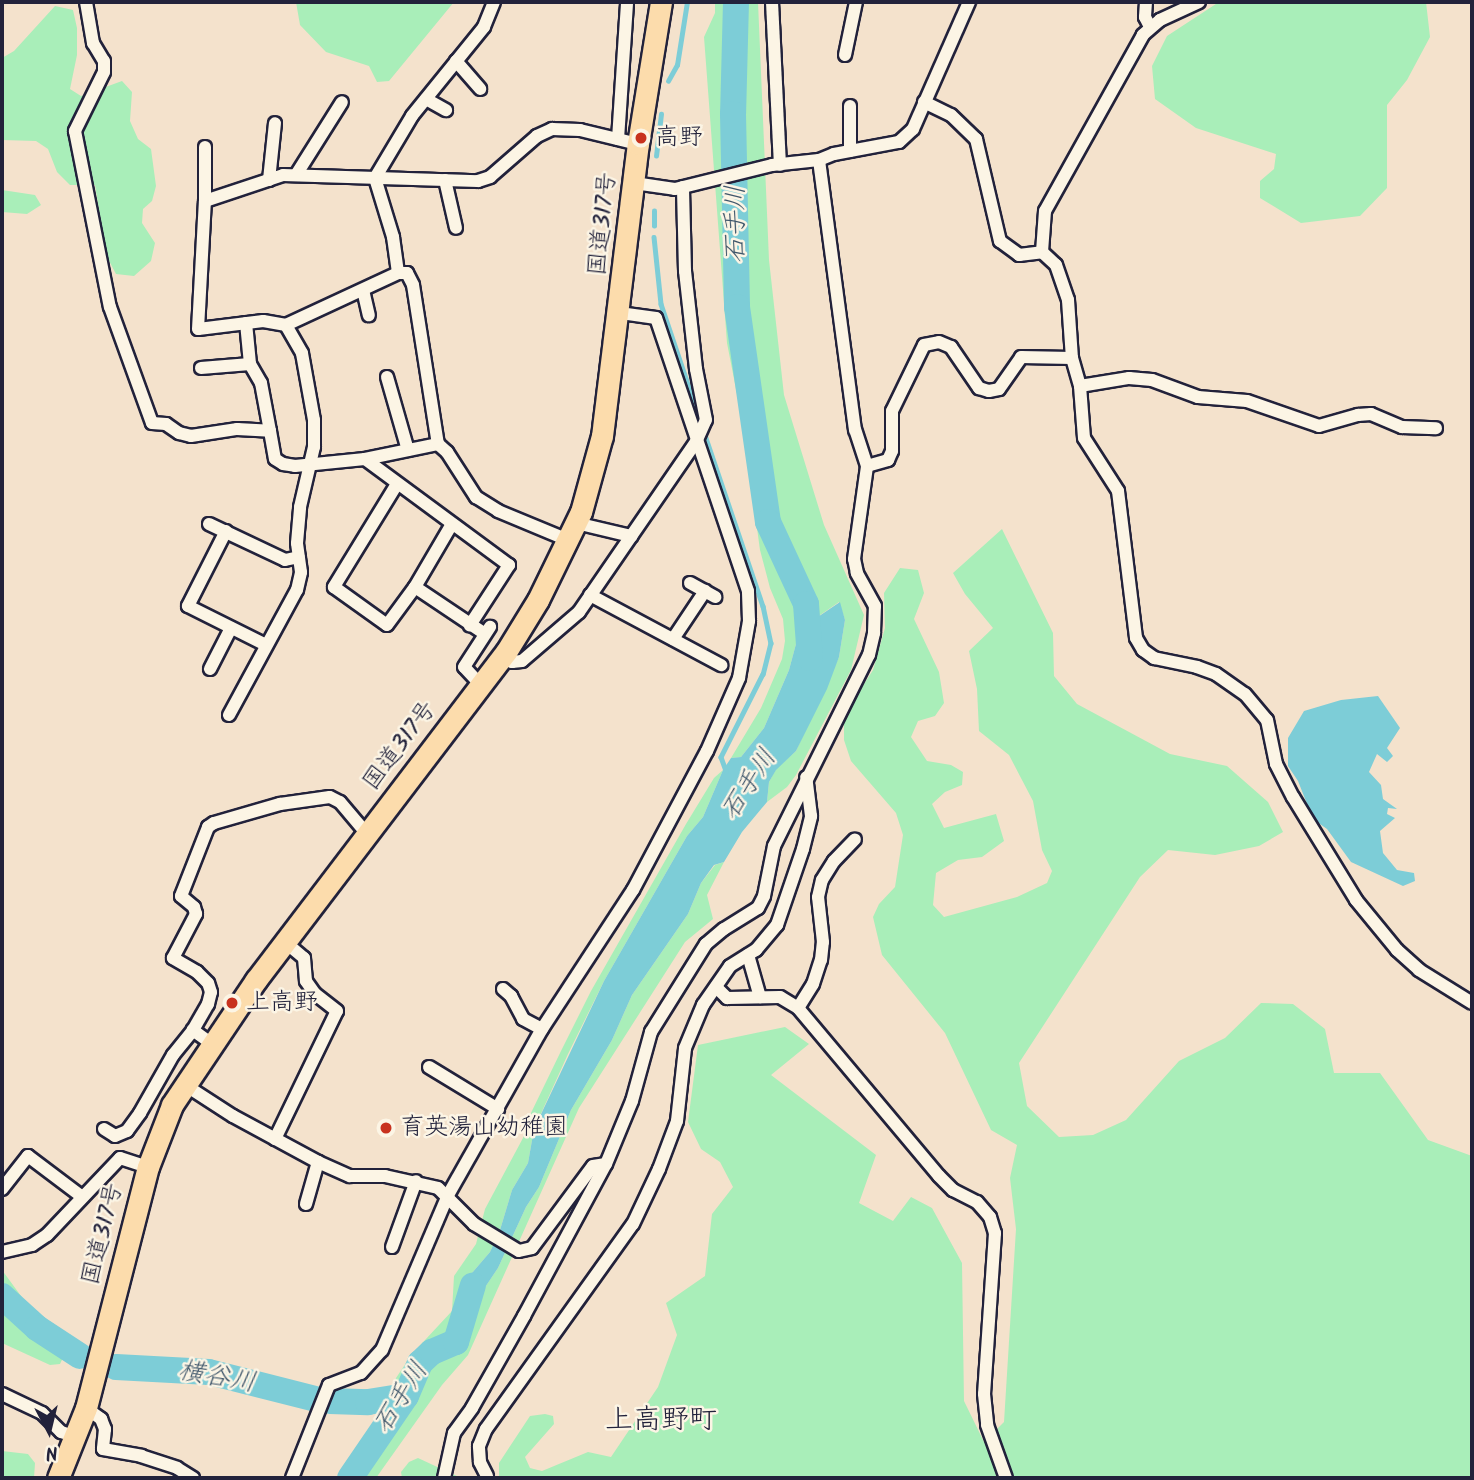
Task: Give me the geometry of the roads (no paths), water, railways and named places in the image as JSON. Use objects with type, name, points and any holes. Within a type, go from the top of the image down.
[{"type":"highway","name":"国道317号","points":[[58,1478],[86,1408],[148,1167],[172,1105],[285,942],[501,658],[538,600],[572,531],[602,436],[634,183],[628,141],[661,2]]},
{"type":"street","points":[[86,2],[93,43],[104,61],[104,72],[75,131],[110,307],[152,423],[166,424],[179,433],[191,436],[237,429],[270,431]]},
{"type":"street","points":[[205,201],[269,180],[296,175],[478,181],[490,177],[537,136],[552,129],[580,130],[628,141],[627,2]]},
{"type":"street","points":[[772,2],[776,165]]},
{"type":"street","points":[[845,55],[856,2]]},
{"type":"street","points":[[634,183],[683,187],[776,165],[819,160],[849,151],[888,145],[906,137],[969,2]]},
{"type":"street","points":[[1146,2],[1145,18],[1150,27]]},
{"type":"street","points":[[1042,252],[1045,211],[1135,48],[1150,27],[1199,2]]},
{"type":"street","points":[[398,273],[393,237],[375,178],[426,99],[471,46],[492,4]]},
{"type":"street","points":[[456,61],[480,89]]},
{"type":"street","points":[[426,99],[446,110]]},
{"type":"street","points":[[296,175],[342,102]]},
{"type":"street","points":[[924,102],[951,115],[976,139],[1000,241],[1019,255],[1042,252]]},
{"type":"street","points":[[849,151],[850,106]]},
{"type":"street","points":[[269,180],[275,123]]},
{"type":"street","points":[[205,147],[198,329],[263,321],[286,325],[398,273],[407,273],[413,285],[438,444],[447,452],[476,497],[498,511],[572,531],[631,536]]},
{"type":"street","points":[[444,1478],[454,1433],[472,1408],[518,1328],[606,1164],[632,1101],[651,1032],[706,944],[723,929],[758,908],[764,896],[774,846],[849,691],[862,673],[874,634],[875,606],[857,573],[854,559],[864,504],[867,466],[855,430],[819,160]]},
{"type":"street","points":[[445,180],[456,228]]},
{"type":"street","points":[[501,658],[522,661],[579,612],[696,442],[706,420],[696,369],[685,271],[683,187]]},
{"type":"street","points":[[1042,252],[1056,265],[1068,300],[1072,358],[1080,386],[1084,438],[1118,491],[1136,638],[1143,650],[1154,658],[1216,674],[1245,694],[1267,719],[1276,764],[1356,900],[1397,950],[1419,970],[1472,1003]]},
{"type":"street","points":[[363,290],[369,315]]},
{"type":"street","points":[[292,1478],[329,1385],[361,1373],[382,1350],[448,1195],[542,1029],[632,890],[707,751],[739,678],[750,621],[748,591],[656,318],[619,313]]},
{"type":"street","points":[[246,323],[250,364],[261,383],[275,459],[283,464],[310,465],[365,459],[438,444]]},
{"type":"street","points":[[229,715],[297,590],[301,572],[300,507],[310,465],[314,420],[302,353],[286,325]]},
{"type":"street","points":[[867,466],[888,460],[892,451],[892,411],[924,345],[939,342],[951,347],[979,388],[989,391],[999,389],[1021,358],[1072,358]]},
{"type":"street","points":[[201,368],[250,364]]},
{"type":"street","points":[[387,377],[408,450]]},
{"type":"street","points":[[1080,386],[1129,378],[1152,380],[1198,397],[1247,401],[1319,426],[1371,414],[1402,427],[1436,428]]},
{"type":"street","points":[[365,459],[509,565],[470,625]]},
{"type":"street","points":[[397,484],[334,587],[387,625],[415,587],[452,524]]},
{"type":"street","points":[[209,524],[285,560],[299,557]]},
{"type":"street","points":[[226,530],[188,606],[267,645]]},
{"type":"street","points":[[673,639],[710,594],[690,583]]},
{"type":"street","points":[[415,587],[470,625],[487,630],[464,667],[480,684]]},
{"type":"street","points":[[590,595],[722,665]]},
{"type":"street","points":[[210,669],[231,628]]},
{"type":"street","points":[[487,1476],[480,1462],[479,1446],[486,1429],[634,1224],[677,1121],[685,1048],[703,1005],[730,966],[748,955],[777,925],[803,849],[811,816],[806,776]]},
{"type":"street","points":[[104,1129],[115,1136],[127,1131],[208,1004],[211,992],[197,972],[173,958],[192,927],[196,914],[194,907],[181,896],[208,827],[280,804],[330,797],[340,802],[367,834]]},
{"type":"street","points":[[798,1007],[813,984],[821,960],[823,942],[818,897],[822,880],[834,861],[855,839]]},
{"type":"street","points":[[275,1139],[337,1011],[315,994],[306,981],[304,958],[285,942]]},
{"type":"street","points":[[748,955],[760,997]]},
{"type":"street","points":[[716,987],[727,998],[780,997],[798,1007],[939,1176],[953,1190],[976,1202],[990,1217],[995,1233],[984,1394],[987,1425],[1006,1478]]},
{"type":"street","points":[[503,989],[511,996],[523,1018],[542,1029]]},
{"type":"street","points":[[192,1030],[212,1044]]},
{"type":"street","points":[[429,1067],[498,1110]]},
{"type":"street","points":[[185,1084],[318,1163],[351,1176],[385,1176],[439,1188],[474,1224],[519,1251],[532,1248],[593,1166],[606,1164]]},
{"type":"street","points":[[2,1189],[28,1156],[81,1196]]},
{"type":"street","points":[[2,1252],[22,1248],[47,1235],[81,1196],[120,1158],[148,1167]]},
{"type":"street","points":[[306,1204],[318,1163]]},
{"type":"street","points":[[392,1247],[416,1181]]},
{"type":"street","points":[[2,1394],[42,1413],[61,1432],[76,1437]]},
{"type":"street","points":[[86,1408],[102,1419],[105,1429],[103,1449],[141,1456],[177,1468],[194,1478]]},
{"type":"water","points":[[840,602],[845,620],[839,657],[827,689],[796,751],[776,770],[769,782],[767,802],[742,832],[724,862],[714,865],[701,883],[688,914],[632,995],[612,1040],[571,1110],[539,1187],[526,1207],[498,1268],[463,1320],[460,1287],[490,1252],[512,1190],[528,1163],[534,1129],[604,981],[687,836],[703,817],[723,770],[731,758],[741,757],[764,728],[789,670],[800,629]]},
{"type":"water","points":[[1378,696],[1400,728],[1387,748],[1393,756],[1387,762],[1377,754],[1369,772],[1381,785],[1383,799],[1397,809],[1388,808],[1387,814],[1395,818],[1380,831],[1383,853],[1397,870],[1414,873],[1415,881],[1403,886],[1351,862],[1327,829],[1313,819],[1298,781],[1288,766],[1288,738],[1304,711],[1341,700]]},
{"type":"waterway","points":[[668,81],[677,65],[687,2]]},
{"type":"waterway","name":"石手川","points":[[736,2],[733,114],[737,307],[768,522],[806,604],[810,658]]},
{"type":"waterway","points":[[656,156],[661,114]]},
{"type":"waterway","points":[[654,211],[654,226]]},
{"type":"waterway","points":[[654,237],[661,304],[700,420]]},
{"type":"waterway","points":[[705,435],[763,606],[771,643],[763,674],[721,757],[726,771]]},
{"type":"waterway","name":"石手川","points":[[350,1478],[406,1396],[420,1363],[432,1352],[456,1342],[473,1285]]},
{"type":"waterway","name":"横谷川","points":[[2,1296],[37,1328],[80,1356]]},
{"type":"waterway","name":"横谷川","points":[[116,1367],[209,1372],[316,1399]]},
{"type":"waterway","name":"横谷川","points":[[330,1401],[368,1402],[406,1396]]},
{"type":"place","name":"高野","points":[[641,138]]},
{"type":"place","name":"上高野","points":[[232,1003]]},
{"type":"place","name":"育英湯山幼稚園","points":[[386,1128]]},
{"type":"district","name":"上高野町","points":[[661,1421]]}]
